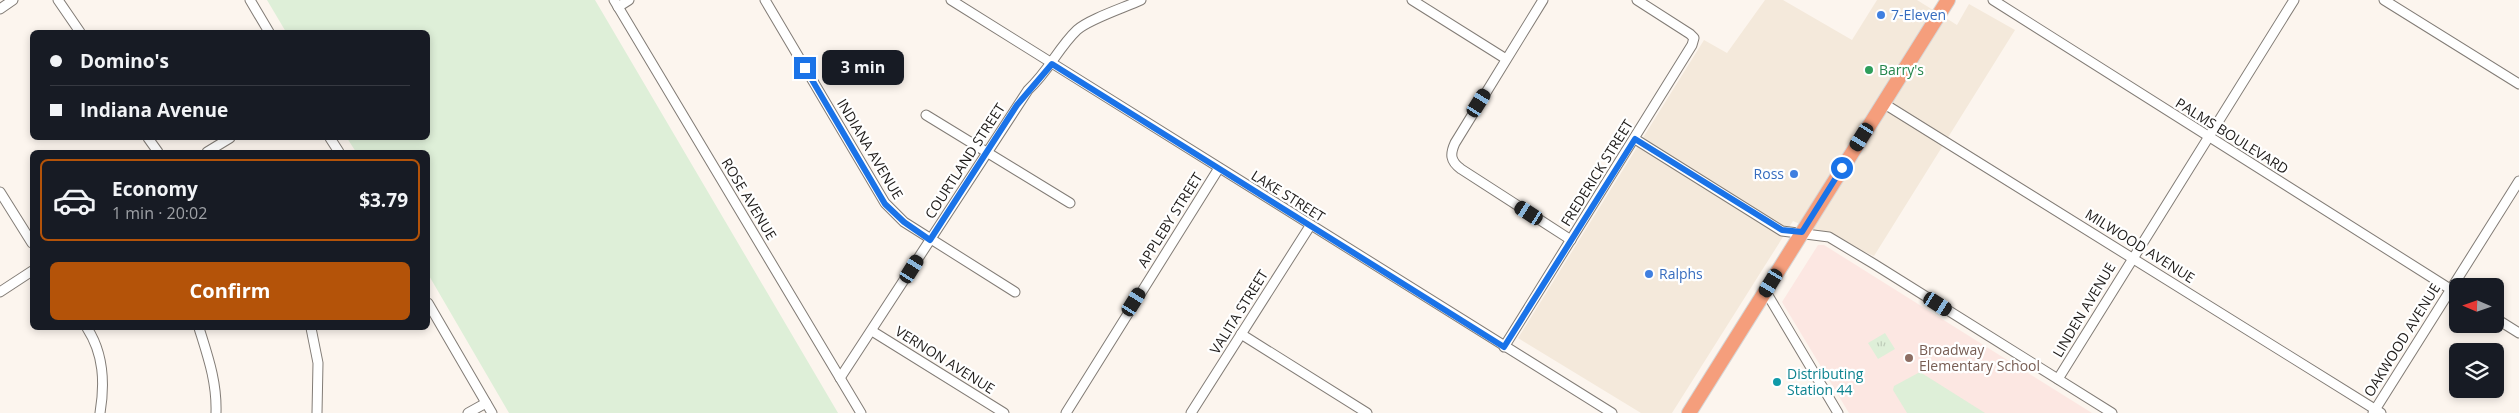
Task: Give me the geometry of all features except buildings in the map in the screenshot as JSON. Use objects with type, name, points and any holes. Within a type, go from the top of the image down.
[{"type":"highway","points":[[1689,413],[1766,292],[1944,1]]},
{"type":"street","points":[[0,8],[13,0]]},
{"type":"street","points":[[58,0],[79,30]]},
{"type":"street","points":[[250,0],[268,30]]},
{"type":"street","points":[[616,3],[629,0]]},
{"type":"street","name":"INDIANA AVENUE","points":[[765,0],[885,204],[904,222],[930,240],[1015,292]]},
{"type":"street","name":"LAKE STREET","points":[[951,0],[1612,413]]},
{"type":"street","name":"COURTLAND STREET","points":[[840,378],[1017,105],[1052,64],[1079,28],[1141,0]]},
{"type":"street","points":[[1412,0],[1506,59]]},
{"type":"street","points":[[1544,0],[1455,143],[1452,158],[1454,164],[1472,177],[1571,240]]},
{"type":"street","name":"FREDERICK STREET","points":[[1504,347],[1692,45],[1694,38],[1637,0]]},
{"type":"street","name":"PALMS BOULEVARD","points":[[1993,0],[2449,289]]},
{"type":"street","name":"LINDEN AVENUE","points":[[2058,379],[2294,0]]},
{"type":"street","points":[[2384,0],[2519,84]]},
{"type":"street","name":"ROSE AVENUE","points":[[616,3],[861,413]]},
{"type":"street","name":"MILWOOD AVENUE","points":[[1883,102],[2376,412]]},
{"type":"street","points":[[926,115],[1070,203]]},
{"type":"street","points":[[1635,139],[1781,230],[1829,238],[1874,264],[2112,413]]},
{"type":"street","points":[[210,150],[227,140]]},
{"type":"street","name":"APPLEBY STREET","points":[[1066,413],[1219,168]]},
{"type":"street","name":"OAKWOOD AVENUE","points":[[2462,278],[2519,181]]},
{"type":"street","points":[[0,192],[30,240]]},
{"type":"street","name":"VALITA STREET","points":[[1191,413],[1310,226]]},
{"type":"street","points":[[0,292],[30,272]]},
{"type":"street","points":[[1766,292],[1838,413]]},
{"type":"street","name":"OAKWOOD AVENUE","points":[[2376,412],[2449,300]]},
{"type":"street","points":[[430,306],[492,413]]},
{"type":"street","points":[[2504,324],[2519,333]]},
{"type":"street","points":[[87,330],[96,344],[102,370],[100,413]]},
{"type":"street","points":[[200,330],[213,372],[216,413]]},
{"type":"street","points":[[311,330],[318,362],[317,413]]},
{"type":"street","name":"VERNON AVENUE","points":[[872,331],[1004,413]]},
{"type":"street","points":[[1241,334],[1367,413]]},
{"type":"street","points":[[468,413],[486,403]]},
{"type":"shaded area","points":[[1765,0],[1783,0],[1852,40],[1877,0],[1917,0],[1957,25],[1969,4],[2015,30],[1874,256],[1793,221],[1672,413],[1641,413],[1518,338],[1704,40],[1727,53]]},
{"type":"shaded area","name":"Broadway Elementary School","points":[[1818,245],[1824,245],[2092,413],[1849,413],[1782,302]]},
{"type":"green space","points":[[267,0],[595,0],[838,413],[509,413],[430,277],[430,150],[355,150],[348,140],[430,140],[430,30],[285,30]]},
{"type":"green space","points":[[1885,333],[1895,349],[1878,359],[1868,343]]},
{"type":"green space","points":[[1920,372],[1985,413],[1907,413],[1893,390],[1894,386]]},
{"type":"place","name":"7-Eleven","points":[[1881,15]]},
{"type":"place","name":"Barry's","points":[[1869,70]]},
{"type":"place","name":"Ross","points":[[1794,174]]},
{"type":"place","name":"Ralphs","points":[[1649,274]]},
{"type":"place","name":"Broadway Elementary School","points":[[1909,358]]},
{"type":"place","name":"Distributing Station 44","points":[[1777,382]]},
{"type":"route","points":[[805,68],[885,204],[895,215],[930,240],[1017,105],[1028,90],[1044,76],[1052,64],[1504,347],[1635,139],[1782,230],[1802,232],[1842,168]]}]
